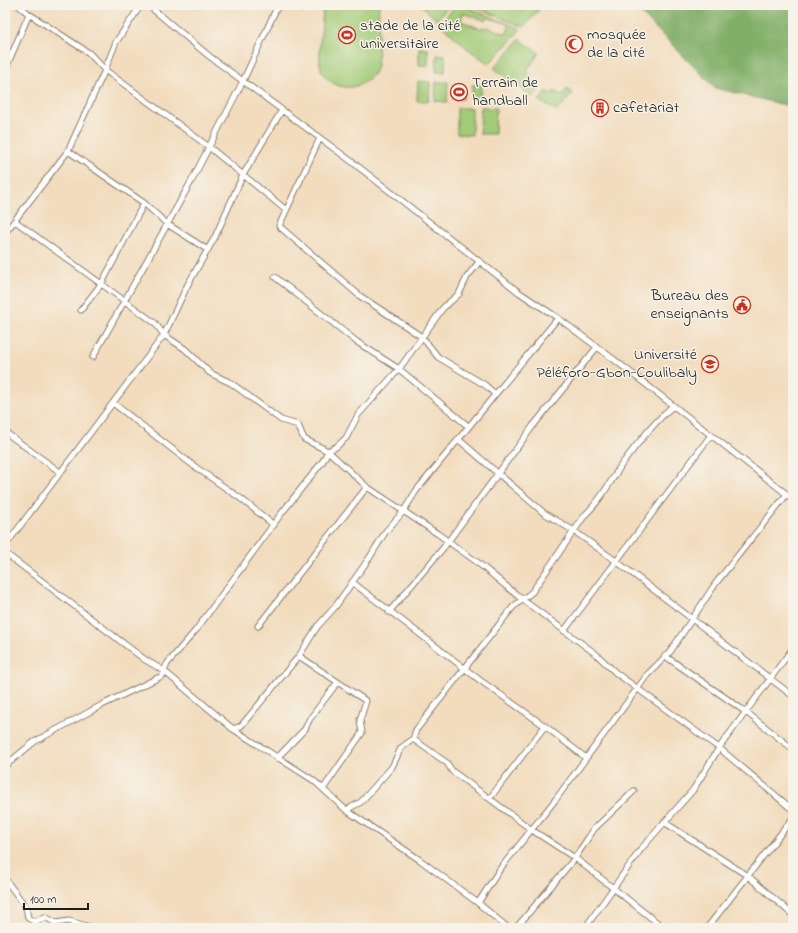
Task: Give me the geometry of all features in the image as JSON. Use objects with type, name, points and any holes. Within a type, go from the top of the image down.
[{"type":"street","points":[[18,5],[29,14],[89,53],[105,70],[209,147],[286,210]]},
{"type":"street","points":[[5,233],[68,151],[105,70],[116,42],[141,5]]},
{"type":"street","points":[[148,5],[209,56],[320,138],[520,293],[558,318],[597,347],[793,498]]},
{"type":"street","points":[[93,357],[209,147],[243,81],[278,5]]},
{"type":"street","points":[[5,70],[29,14]]},
{"type":"street","points":[[5,546],[164,334],[208,250],[243,175],[282,110]]},
{"type":"street","points":[[320,138],[279,226],[360,296],[422,337],[438,357],[485,385],[495,394]]},
{"type":"street","points":[[68,151],[144,203],[167,224],[208,250]]},
{"type":"street","points":[[81,310],[102,283],[144,203]]},
{"type":"street","points":[[15,221],[155,323],[164,334],[185,348],[210,373],[232,383],[281,420],[298,425],[304,439],[328,451],[367,487],[447,540],[523,600],[596,654],[616,673],[639,688],[719,748],[793,810]]},
{"type":"street","points":[[5,766],[34,742],[102,705],[162,676],[168,664],[196,630],[323,461],[328,451],[336,447],[346,438],[358,415],[399,369],[443,308],[459,294],[467,277],[480,262]]},
{"type":"street","points":[[275,277],[357,342],[399,369],[468,426]]},
{"type":"street","points":[[233,729],[241,726],[299,656],[317,627],[335,607],[386,531],[403,512],[416,491],[558,318]]},
{"type":"street","points":[[389,612],[444,547],[447,540],[498,473],[597,347]]},
{"type":"street","points":[[113,403],[194,466],[240,498],[274,525]]},
{"type":"street","points":[[346,810],[361,802],[392,767],[401,748],[413,739],[416,730],[513,607],[532,592],[585,515],[595,505],[627,458],[661,416],[673,406]]},
{"type":"street","points":[[5,432],[60,472]]},
{"type":"street","points":[[564,631],[711,434]]},
{"type":"street","points":[[458,439],[544,513],[574,531],[616,561],[793,696]]},
{"type":"street","points":[[258,626],[337,523],[367,487]]},
{"type":"street","points":[[478,902],[500,869],[532,830],[648,674],[665,656],[716,583],[788,494]]},
{"type":"street","points":[[5,553],[144,659],[164,671],[233,729],[323,789],[346,810],[420,860],[478,902],[508,928]]},
{"type":"street","points":[[352,582],[389,612],[465,668],[481,682],[545,726],[586,758]]},
{"type":"street","points":[[585,928],[641,849],[693,790],[719,748],[793,648]]},
{"type":"street","points":[[299,656],[337,683],[366,701],[360,720],[362,733],[323,789]]},
{"type":"street","points":[[665,656],[746,712],[793,749]]},
{"type":"street","points":[[277,758],[305,729],[309,720],[337,683]]},
{"type":"street","points":[[490,798],[545,726]]},
{"type":"street","points":[[413,739],[447,763],[452,772],[490,798],[532,830],[575,858],[664,928]]},
{"type":"street","points":[[516,928],[575,858],[594,829],[634,791]]},
{"type":"street","points":[[707,928],[793,818]]},
{"type":"street","points":[[664,822],[748,876],[793,915]]},
{"type":"street","points":[[5,879],[26,907],[28,918],[32,921],[35,922],[45,917],[56,923],[69,921],[94,928]]},
{"type":"green space","name":"stade de la cité universitaire","points":[[323,5],[379,5],[376,69],[368,80],[362,84],[351,87],[340,86],[331,82],[323,74],[320,63],[320,47]]},
{"type":"green space","points":[[421,5],[450,5],[436,20]]},
{"type":"green space","points":[[456,5],[461,5],[507,23],[489,18],[484,20],[463,13],[461,21],[481,29],[482,27],[487,27],[507,34],[509,24],[521,29],[489,64],[467,48],[440,24]]},
{"type":"green space","points":[[469,5],[506,5],[522,11],[525,5],[530,5],[539,10],[524,27]]},
{"type":"green space","points":[[633,5],[793,5],[793,107],[715,88]]},
{"type":"green space","points":[[520,39],[539,53],[526,72],[532,76],[529,79],[541,87],[533,97],[494,68]]},
{"type":"green space","points":[[419,48],[428,49],[428,66],[419,65]]},
{"type":"green space","points":[[437,55],[445,55],[445,72],[436,72]]},
{"type":"green space","points":[[418,81],[430,82],[429,101],[417,101]]},
{"type":"green space","points":[[436,82],[448,82],[447,102],[435,101]]},
{"type":"green space","name":"Terrain de handball","points":[[454,84],[464,84],[463,99],[453,99]]},
{"type":"green space","name":"Terrain de handball","points":[[472,85],[481,85],[481,100],[472,100]]},
{"type":"green space","points":[[567,89],[573,93],[557,111],[539,101],[546,91],[552,94],[554,91],[563,96]]},
{"type":"green space","points":[[481,107],[496,108],[495,134],[480,134]]},
{"type":"green space","points":[[457,108],[472,108],[472,135],[457,134]]},
{"type":"place","name":"stade de la cité universitaire","points":[[347,35]]},
{"type":"place","name":"mosquée de la cité","points":[[574,44]]},
{"type":"place","name":"Terrain de handball","points":[[459,92]]},
{"type":"place","name":"cafetariat","points":[[600,108]]},
{"type":"place","name":"Bureau des enseignants","points":[[742,305]]},
{"type":"place","name":"Université Péléforo-Gbon-Coulibaly","points":[[710,364]]}]
